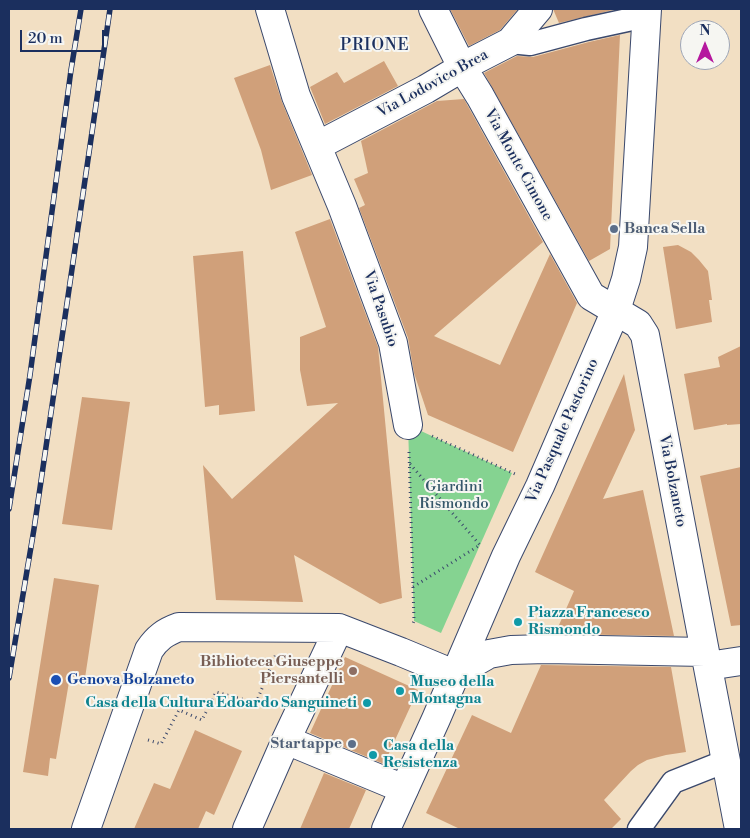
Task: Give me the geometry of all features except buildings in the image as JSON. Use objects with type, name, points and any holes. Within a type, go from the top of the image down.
[{"type":"street","name":"Via Pasubio","points":[[270,9],[296,96],[342,206],[394,343],[408,425]]},
{"type":"street","name":"Via Monte Cimone","points":[[433,9],[462,67],[591,296],[616,310]]},
{"type":"street","name":"Via Lodovico Brea","points":[[317,146],[426,89],[462,67],[510,42],[538,9]]},
{"type":"street","points":[[510,42],[530,44],[646,12]]},
{"type":"street","name":"Via Pasquale Pastorino","points":[[386,829],[506,556],[540,486],[616,310],[626,279],[634,247],[646,12]]},
{"type":"street","name":"Via Bolzaneto","points":[[616,310],[638,324],[645,335],[740,829]]},
{"type":"street","points":[[86,829],[144,660],[154,642],[160,636],[168,630],[179,627],[339,628],[454,674],[489,654],[511,650],[546,649],[741,661]]},
{"type":"street","points":[[247,829],[286,740],[339,628]]},
{"type":"street","points":[[286,740],[404,789]]},
{"type":"street","points":[[639,829],[673,782],[726,761]]},
{"type":"path","points":[[402,652],[414,622],[408,425],[540,486]]},
{"type":"path","points":[[409,463],[480,546],[413,587]]},
{"type":"path","points":[[148,740],[161,744],[178,710],[202,720],[216,692],[256,703],[274,660]]},
{"type":"green space","name":"Giardini Rismondo","points":[[408,425],[512,473],[441,633],[414,621]]},
{"type":"railway","points":[[9,509],[30,375],[81,9]]},
{"type":"railway","points":[[9,678],[34,529],[110,9]]},
{"type":"place","name":"Banca Sella","points":[[614,229]]},
{"type":"place","name":"Piazza Francesco Rismondo","points":[[518,622]]},
{"type":"place","name":"Biblioteca Giuseppe Piersantelli","points":[[353,671]]},
{"type":"place","name":"Genova Bolzaneto","points":[[56,680]]},
{"type":"place","name":"Museo della Montagna","points":[[400,691]]},
{"type":"place","name":"Casa della Cultura Edoardo Sanguineti","points":[[367,703]]},
{"type":"place","name":"Startappe","points":[[352,744]]},
{"type":"place","name":"Casa della Resistenza","points":[[373,755]]},
{"type":"district","name":"PRIONE","points":[[375,46]]}]
